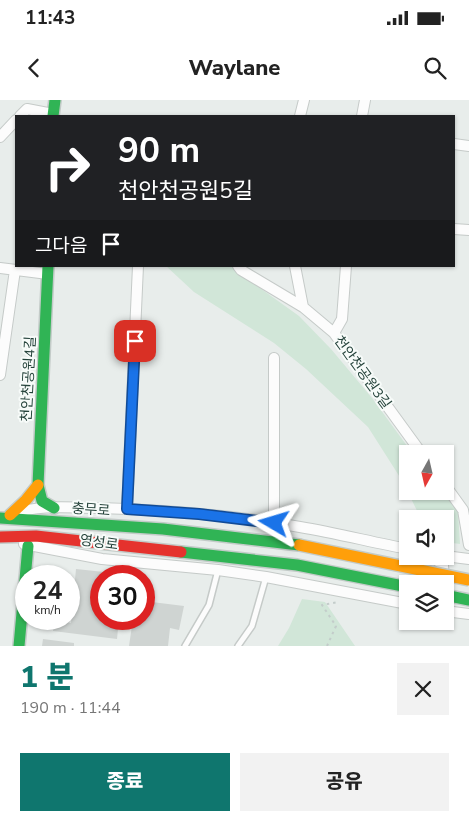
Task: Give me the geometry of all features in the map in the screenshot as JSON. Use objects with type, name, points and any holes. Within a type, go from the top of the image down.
[{"type":"main road","points":[[53,115],[55,100]]},
{"type":"main road","name":"천안천공원4길","points":[[38,485],[48,270]]},
{"type":"main road","points":[[38,485],[42,501],[54,508]]},
{"type":"main road","points":[[4,517],[26,500],[38,485]]},
{"type":"main road","name":"충무로","points":[[4,517],[163,529],[299,545],[469,580]]},
{"type":"main road","points":[[2,537],[36,536],[297,565],[399,586]]},
{"type":"main road","points":[[19,646],[28,546]]},
{"type":"main road","points":[[454,597],[469,600]]},
{"type":"street","points":[[300,115],[304,100]]},
{"type":"street","points":[[362,115],[365,100]]},
{"type":"street","points":[[21,115],[27,109],[53,115]]},
{"type":"street","points":[[0,137],[15,121]]},
{"type":"street","points":[[455,144],[469,146]]},
{"type":"street","points":[[455,229],[469,230]]},
{"type":"street","points":[[127,509],[138,267]]},
{"type":"street","name":"천안천공원3길","points":[[239,267],[304,307],[334,333],[415,445]]},
{"type":"street","points":[[294,267],[304,307]]},
{"type":"street","points":[[334,333],[342,319],[346,267]]},
{"type":"street","name":"천안천공원4길","points":[[0,268],[48,270]]},
{"type":"street","name":"천안천공원4길","points":[[0,375],[15,270]]},
{"type":"street","points":[[274,358],[274,523]]},
{"type":"street","points":[[454,498],[463,510],[469,545]]},
{"type":"street","points":[[4,517],[35,508],[127,509],[199,514],[274,523],[399,547]]},
{"type":"street","name":"영성로","points":[[2,537],[28,546],[102,559],[218,570],[266,577],[399,602]]},
{"type":"street","points":[[454,557],[469,559]]},
{"type":"street","points":[[454,612],[469,614]]},
{"type":"lane","points":[[185,646],[209,605],[218,570]]},
{"type":"lane","points":[[238,646],[252,626],[266,577]]},
{"type":"path","points":[[328,646],[336,626],[322,605],[340,602]]},
{"type":"green space","points":[[167,267],[233,267],[299,316],[331,349],[372,398],[406,445],[399,445],[399,476],[368,427],[306,369],[274,343],[194,292]]},
{"type":"green space","points":[[412,500],[450,500],[458,511],[460,544],[454,543],[454,510],[417,510]]},
{"type":"green space","points":[[302,599],[325,602],[355,646],[278,646],[289,628]]},
{"type":"building","points":[[80,569],[90,570],[90,630],[118,630],[117,639],[53,631],[80,630]]},
{"type":"building","points":[[155,602],[184,606],[179,630],[170,628],[168,646],[129,646],[131,630],[155,630]]},
{"type":"building","points":[[43,639],[74,643],[74,646],[42,646]]},
{"type":"traffic: fast","points":[[53,115],[55,100]]},
{"type":"traffic: fast","points":[[48,267],[38,485],[42,501],[54,508]]},
{"type":"traffic: fast","points":[[0,518],[163,529],[299,545]]},
{"type":"traffic: fast","points":[[19,646],[28,546]]},
{"type":"traffic: fast","points":[[181,552],[297,565],[399,585]]},
{"type":"traffic: fast","points":[[454,597],[469,600]]},
{"type":"traffic: slow","points":[[10,515],[38,485]]},
{"type":"traffic: slow","points":[[299,545],[469,580]]},
{"type":"traffic: jam","points":[[0,537],[36,536],[181,552]]},
{"type":"route","points":[[135,341],[127,509],[199,514],[274,523]]}]
